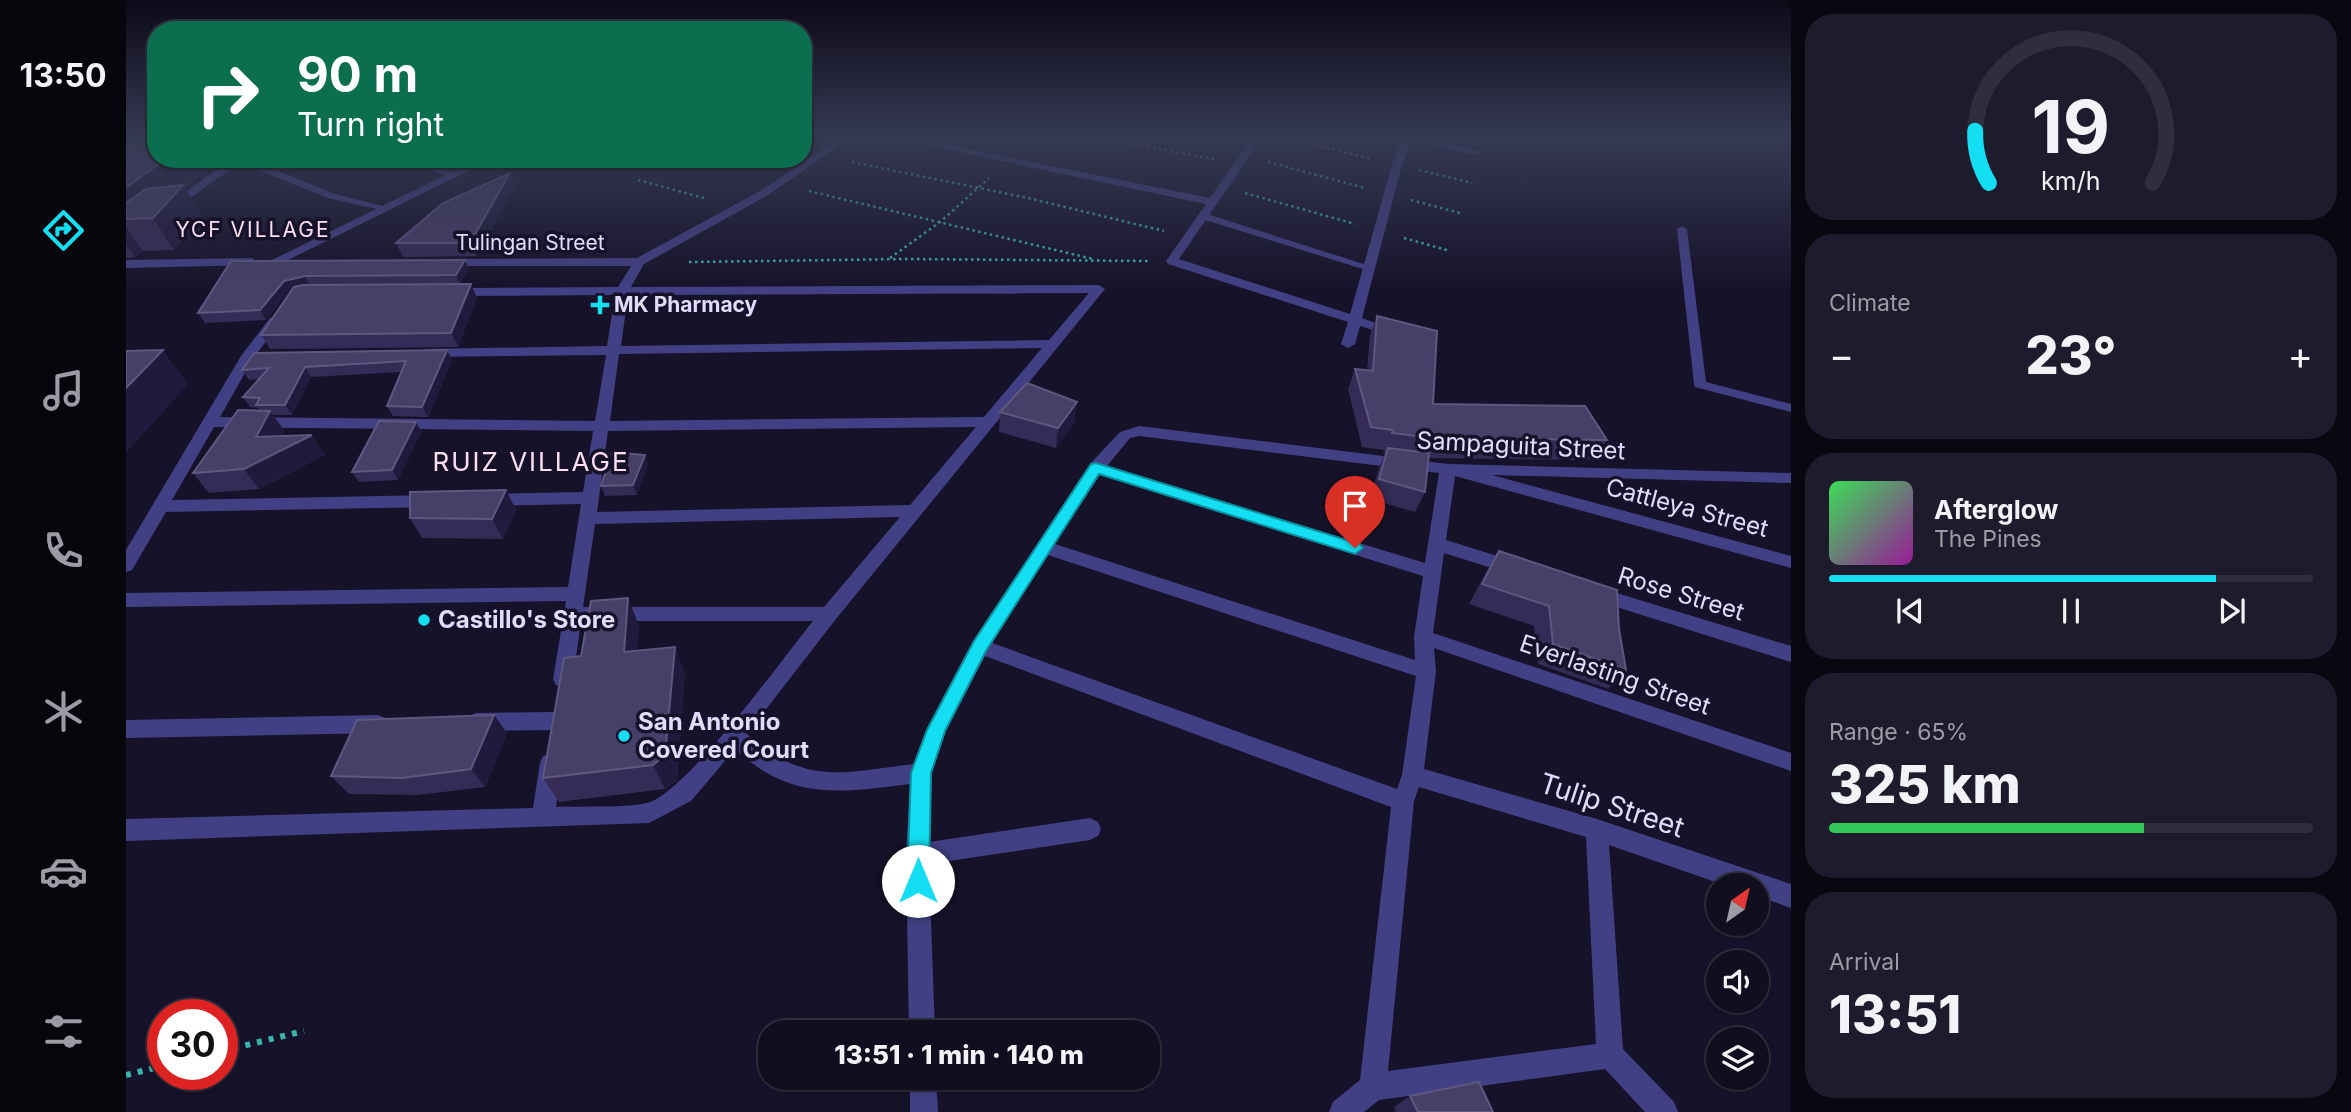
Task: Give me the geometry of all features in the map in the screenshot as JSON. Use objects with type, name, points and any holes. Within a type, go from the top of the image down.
[{"type":"street","points":[[156,219],[195,187]]},
{"type":"street","points":[[276,261],[427,187]]},
{"type":"street","points":[[544,818],[572,614],[622,292],[639,262],[773,187]]},
{"type":"street","points":[[1138,187],[1212,202]]},
{"type":"street","points":[[1223,187],[1172,261],[1407,336]]},
{"type":"street","points":[[1348,344],[1392,187]]},
{"type":"street","points":[[126,264],[301,262]]},
{"type":"street","name":"Tulingan Street","points":[[433,262],[639,262]]},
{"type":"street","points":[[126,830],[649,813],[683,794],[734,735],[914,510],[1099,289],[433,292]]},
{"type":"street","points":[[126,565],[209,422],[281,313]]},
{"type":"street","points":[[410,353],[1054,344]]},
{"type":"street","points":[[209,422],[602,426],[989,422]]},
{"type":"street","name":"Sampaguita Street","points":[[1096,468],[1125,435],[1139,432],[1448,469],[1791,478]]},
{"type":"street","points":[[922,1020],[917,855],[921,773],[936,730],[980,646],[1096,468],[1432,572]]},
{"type":"street","points":[[1373,1087],[1403,801],[1413,775],[1426,671],[1423,637],[1448,469]]},
{"type":"street","name":"Cattleya Street","points":[[1448,469],[1791,562]]},
{"type":"street","points":[[159,506],[591,498]]},
{"type":"street","points":[[588,518],[914,510]]},
{"type":"street","points":[[1437,544],[1529,573]]},
{"type":"street","points":[[1044,547],[1426,671]]},
{"type":"street","name":"Rose Street","points":[[1581,589],[1791,654]]},
{"type":"street","points":[[126,600],[575,594]]},
{"type":"street","points":[[572,614],[829,614]]},
{"type":"street","name":"Everlasting Street","points":[[1423,637],[1791,762]]},
{"type":"street","points":[[980,646],[1403,801]]},
{"type":"street","points":[[460,722],[559,707]]},
{"type":"street","points":[[126,729],[404,723]]},
{"type":"street","points":[[734,735],[773,767],[800,777],[824,781],[851,781],[921,773]]},
{"type":"street","name":"Tulip Street","points":[[1413,775],[1597,830],[1791,896]]},
{"type":"street","points":[[917,855],[1090,830]]},
{"type":"street","points":[[1597,830],[1611,1055],[1664,1112]]},
{"type":"street","points":[[1343,1112],[1373,1087],[1611,1055]]},
{"type":"street","points":[[923,1090],[924,1112]]},
{"type":"lane","points":[[310,187],[332,196],[386,208]]},
{"type":"lane","points":[[1203,216],[1370,268]]},
{"type":"lane","points":[[1682,229],[1700,384],[1791,408]]},
{"type":"path","points":[[664,187],[738,207]]},
{"type":"path","points":[[790,187],[1101,261]]},
{"type":"path","points":[[973,187],[1189,236]]},
{"type":"path","points":[[1223,187],[1450,251]]},
{"type":"path","points":[[1360,187],[1460,213]]},
{"type":"path","points":[[888,259],[940,222],[979,188]]},
{"type":"path","points":[[639,262],[888,259],[1172,261]]},
{"type":"path","points":[[238,1047],[304,1031]]},
{"type":"path","points":[[126,1075],[147,1070]]},
{"type":"building","points":[[181,187],[153,218],[126,219],[126,203],[146,189]]},
{"type":"building","points":[[479,187],[502,187],[470,243],[396,243],[443,203]]},
{"type":"building","points":[[465,260],[456,275],[305,276],[284,281],[260,310],[198,313],[231,261]]},
{"type":"building","points":[[471,284],[451,333],[261,335],[294,287]]},
{"type":"building","points":[[1377,316],[1437,331],[1433,404],[1585,406],[1607,440],[1432,438],[1392,433],[1393,430],[1371,427],[1355,369],[1373,371]]},
{"type":"building","points":[[163,350],[126,388],[126,351]]},
{"type":"building","points":[[447,350],[422,407],[387,406],[406,361],[305,367],[285,405],[256,405],[260,398],[243,397],[269,368],[242,370],[254,353]]},
{"type":"building","points":[[1027,383],[1077,402],[1058,428],[1000,412]]},
{"type":"building","points":[[238,410],[270,411],[256,437],[312,435],[244,469],[193,473]]},
{"type":"building","points":[[379,421],[416,422],[392,470],[352,472]]},
{"type":"building","points":[[1388,448],[1429,453],[1425,492],[1379,479]]},
{"type":"building","points":[[612,452],[645,455],[633,485],[601,486]]},
{"type":"building","points":[[506,490],[492,519],[410,518],[410,492]]},
{"type":"building","points":[[1499,551],[1617,590],[1619,629],[1626,670],[1553,644],[1549,606],[1482,584]]},
{"type":"building","points":[[628,598],[624,652],[675,647],[665,755],[653,765],[543,778],[564,658],[581,656],[591,601]]},
{"type":"building","points":[[494,715],[471,769],[402,778],[331,776],[357,720]]},
{"type":"building","points":[[1479,1082],[1493,1112],[1418,1112],[1410,1096]]},
{"type":"place","name":"MK Pharmacy","points":[[600,305]]},
{"type":"place","name":"Castillo's Store","points":[[424,620]]},
{"type":"place","name":"San Antonio Covered Court","points":[[624,736]]},
{"type":"district","name":"YCF VILLAGE","points":[[253,230]]},
{"type":"district","name":"RUIZ VILLAGE","points":[[531,462]]},
{"type":"route","points":[[918,881],[921,773],[936,730],[980,646],[1096,468],[1355,548]]}]
